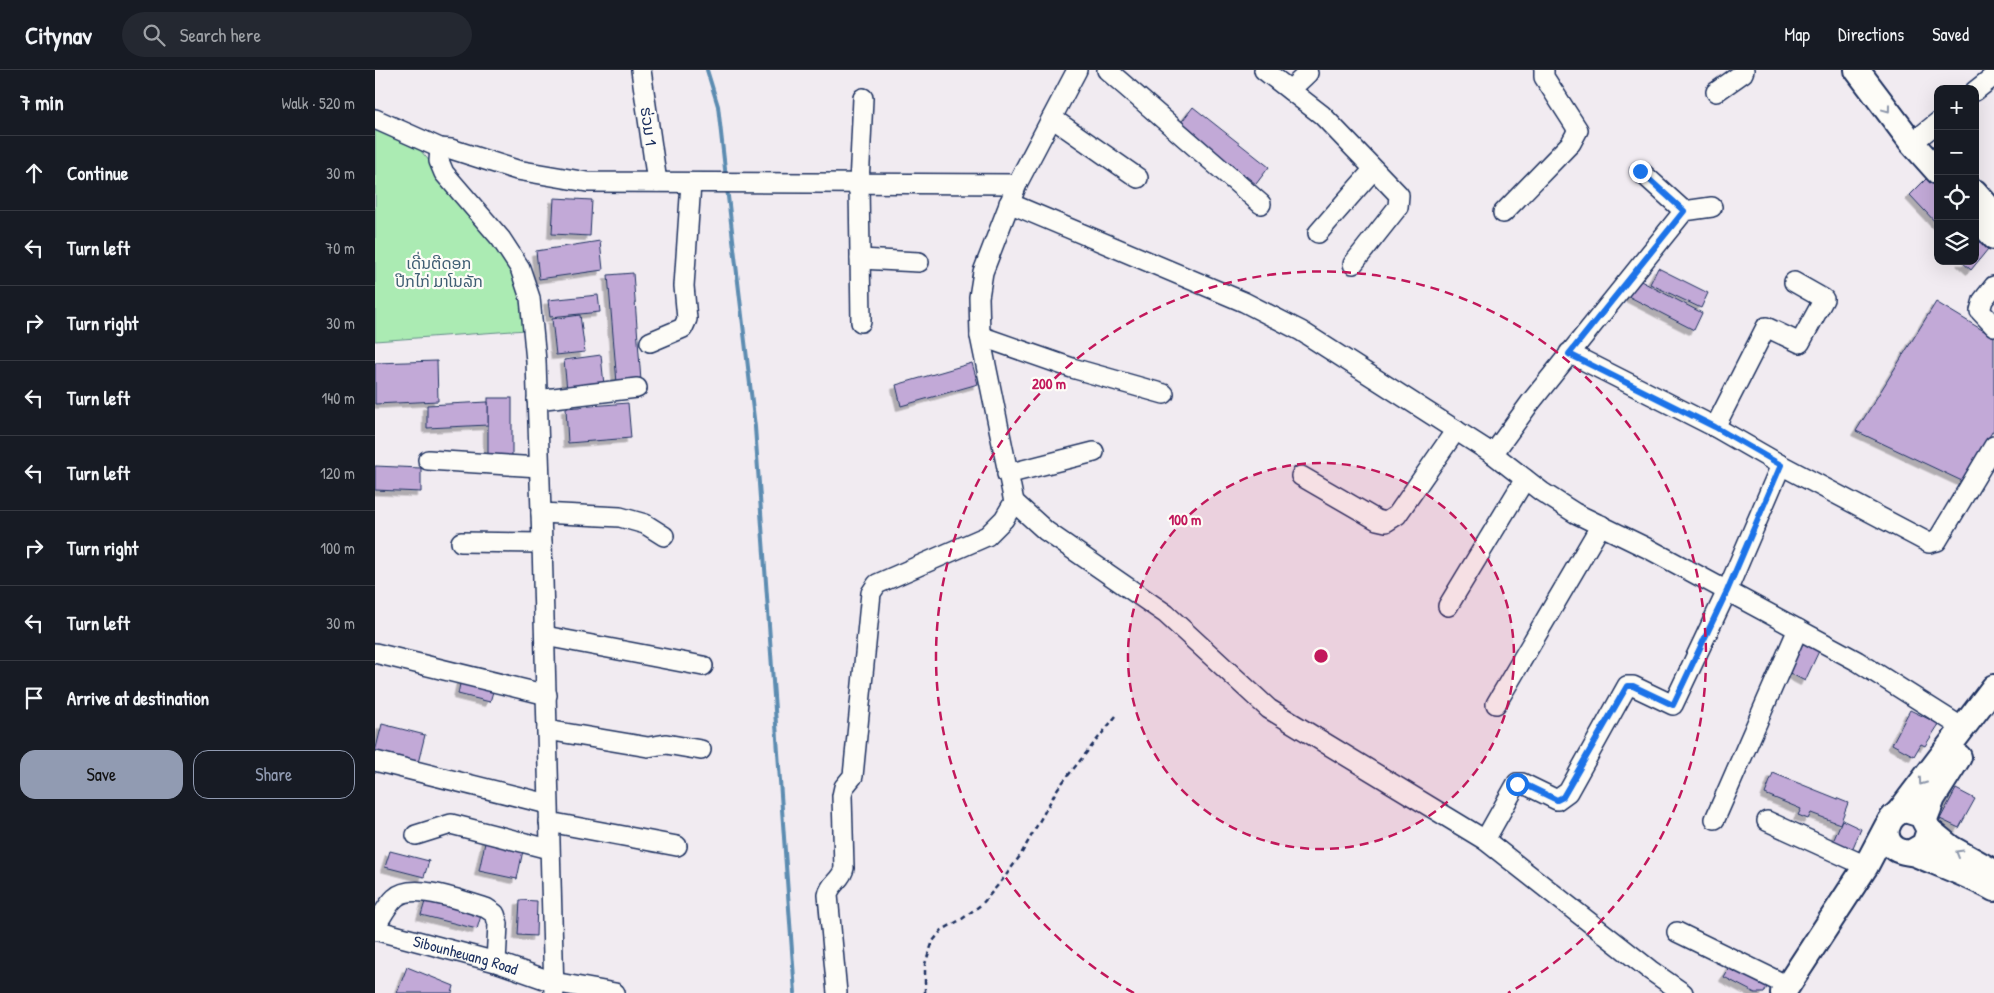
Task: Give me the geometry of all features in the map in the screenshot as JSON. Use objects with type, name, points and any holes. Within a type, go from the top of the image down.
[{"type":"main road","points":[[1857,70],[1928,137]]},
{"type":"main road","points":[[1878,70],[1928,137],[1934,158]]},
{"type":"main road","points":[[1979,197],[1994,214]]},
{"type":"main road","points":[[1979,220],[1994,237]]},
{"type":"main road","points":[[1791,991],[1893,819],[1994,688]]},
{"type":"main road","points":[[1791,991],[1887,863],[1924,845],[1933,798],[1949,770],[1994,712]]},
{"type":"main road","points":[[1893,819],[1911,810],[1951,848],[1990,879]]},
{"type":"main road","points":[[1893,819],[1890,842],[1899,850],[1990,879]]},
{"type":"street","name":"ຮ່ວມ 1","points":[[641,70],[657,182]]},
{"type":"street","points":[[1077,70],[1017,184],[983,272],[979,297],[980,336],[1014,502],[1045,531],[1136,591],[1201,644],[1269,708],[1485,840],[1650,970],[1683,993]]},
{"type":"street","points":[[1107,70],[1261,204]]},
{"type":"street","points":[[1264,70],[1322,115],[1399,195],[1398,207],[1353,264]]},
{"type":"street","points":[[1503,213],[1571,142],[1578,130],[1544,77],[1544,70]]},
{"type":"street","points":[[1715,92],[1743,73],[1744,70]]},
{"type":"street","points":[[1290,90],[1310,76]]},
{"type":"street","points":[[1979,88],[1994,76]]},
{"type":"street","points":[[861,322],[859,185],[863,98]]},
{"type":"street","points":[[1052,118],[1138,178]]},
{"type":"street","points":[[375,119],[440,148],[451,149],[517,170],[587,182],[859,185],[1017,184]]},
{"type":"street","points":[[440,148],[439,161],[445,173],[501,239],[520,268],[530,298],[537,400],[541,513],[554,988]]},
{"type":"street","points":[[1318,233],[1373,170]]},
{"type":"street","points":[[1640,171],[1684,211]]},
{"type":"street","points":[[650,342],[683,328],[687,320],[685,286],[698,183]]},
{"type":"street","points":[[1009,203],[1244,302],[1301,331],[1493,454],[1525,479],[1575,513],[1727,591],[1857,661],[1963,728]]},
{"type":"street","points":[[1493,454],[1569,354],[1684,211],[1712,207]]},
{"type":"street","points":[[860,259],[919,262]]},
{"type":"street","points":[[1715,427],[1766,327],[1800,343],[1824,299],[1794,282]]},
{"type":"street","points":[[1994,286],[1983,300],[1980,311],[1994,326]]},
{"type":"street","points":[[980,336],[1072,368],[1164,394]]},
{"type":"street","points":[[1569,354],[1715,427],[1781,465],[1933,543],[1937,541],[1994,446]]},
{"type":"street","points":[[537,400],[637,388]]},
{"type":"street","points":[[1301,476],[1377,520],[1386,522],[1397,515],[1456,430]]},
{"type":"street","points":[[1007,474],[1094,452]]},
{"type":"street","points":[[428,460],[539,467]]},
{"type":"street","points":[[1485,840],[1517,784],[1522,783],[1557,800],[1568,792],[1627,686],[1633,686],[1673,705],[1727,591],[1781,465]]},
{"type":"street","points":[[1448,606],[1525,479]]},
{"type":"street","points":[[837,993],[828,895],[832,885],[843,874],[844,868],[842,796],[844,787],[853,776],[871,593],[877,584],[987,536],[1004,519],[1014,502]]},
{"type":"street","points":[[541,513],[620,516],[645,524],[664,536]]},
{"type":"street","points":[[1496,704],[1601,525]]},
{"type":"street","points":[[461,542],[542,543]]},
{"type":"street","points":[[1715,819],[1798,629]]},
{"type":"street","points":[[545,636],[703,666]]},
{"type":"street","points":[[375,653],[547,695]]},
{"type":"street","points":[[547,730],[647,746],[666,744],[701,750]]},
{"type":"street","points":[[375,761],[548,813],[677,846]]},
{"type":"street","points":[[1767,821],[1866,866]]},
{"type":"street","points":[[416,835],[451,824],[549,849]]},
{"type":"street","points":[[375,929],[396,897],[408,892],[425,891],[486,908],[495,914],[498,924],[496,962]]},
{"type":"street","name":"Sibounheuang Road","points":[[375,929],[496,962],[554,988],[615,993]]},
{"type":"street","points":[[1677,932],[1791,991]]},
{"type":"path","points":[[925,993],[925,964],[933,941],[942,930],[962,919],[982,904],[1004,878],[1020,856],[1058,788],[1116,716]]},
{"type":"green space","name":"ເດີ່ນຕີດອກ ປີກໄກ່ ມາໂນລັກ","points":[[375,128],[415,144],[499,244],[525,297],[526,330],[375,341]]},
{"type":"building","points":[[1193,107],[1269,167],[1256,184],[1180,124]]},
{"type":"building","points":[[1928,177],[1934,184],[1934,221],[1910,195]]},
{"type":"building","points":[[554,198],[592,200],[590,236],[552,234]]},
{"type":"building","points":[[600,241],[603,270],[539,279],[536,251]]},
{"type":"building","points":[[1979,242],[1988,249],[1979,260]]},
{"type":"building","points":[[1965,265],[1975,265],[1971,270]]},
{"type":"building","points":[[1658,268],[1708,293],[1701,308],[1650,284]]},
{"type":"building","points":[[633,273],[641,381],[617,383],[608,275]]},
{"type":"building","points":[[1635,278],[1702,313],[1694,330],[1626,295]]},
{"type":"building","points":[[598,295],[600,312],[550,317],[548,300]]},
{"type":"building","points":[[1936,302],[1994,337],[1994,429],[1962,481],[1856,431]]},
{"type":"building","points":[[580,315],[585,352],[556,355],[552,319]]},
{"type":"building","points":[[601,355],[604,385],[567,390],[564,360]]},
{"type":"building","points":[[437,361],[438,401],[375,404],[375,363]]},
{"type":"building","points":[[972,363],[978,384],[901,406],[896,385]]},
{"type":"building","points":[[488,398],[512,398],[512,456],[488,456]]},
{"type":"building","points":[[488,402],[488,425],[427,428],[427,405]]},
{"type":"building","points":[[628,403],[631,438],[568,443],[566,408]]},
{"type":"building","points":[[375,466],[421,468],[421,492],[375,490]]},
{"type":"building","points":[[1798,641],[1819,651],[1805,681],[1784,670]]},
{"type":"building","points":[[461,679],[494,688],[490,702],[458,694]]},
{"type":"building","points":[[1910,710],[1939,724],[1925,746],[1921,744],[1914,756],[1892,744]]},
{"type":"building","points":[[382,724],[425,735],[418,763],[375,752]]},
{"type":"building","points":[[1773,773],[1848,803],[1840,824],[1811,813],[1808,819],[1798,815],[1801,809],[1765,794]]},
{"type":"building","points":[[1956,789],[1975,799],[1959,828],[1940,819]]},
{"type":"building","points":[[1842,820],[1861,829],[1851,852],[1832,844]]},
{"type":"building","points":[[486,838],[524,846],[517,879],[479,871]]},
{"type":"building","points":[[390,851],[429,861],[424,877],[385,867]]},
{"type":"building","points":[[427,895],[483,909],[477,929],[421,915]]},
{"type":"building","points":[[520,900],[537,901],[536,936],[518,935]]},
{"type":"building","points":[[1731,964],[1769,983],[1764,993],[1755,993],[1724,977]]},
{"type":"building","points":[[407,967],[454,986],[452,993],[397,993]]},
{"type":"waterway","points":[[707,70],[718,106],[726,178]]},
{"type":"waterway","points":[[727,188],[755,427],[795,993]]},
{"type":"route","points":[[1517,784],[1522,783],[1557,800],[1563,797],[1568,792],[1627,686],[1633,686],[1673,705],[1727,591],[1781,465],[1715,427],[1569,354],[1684,211],[1640,171]]}]
